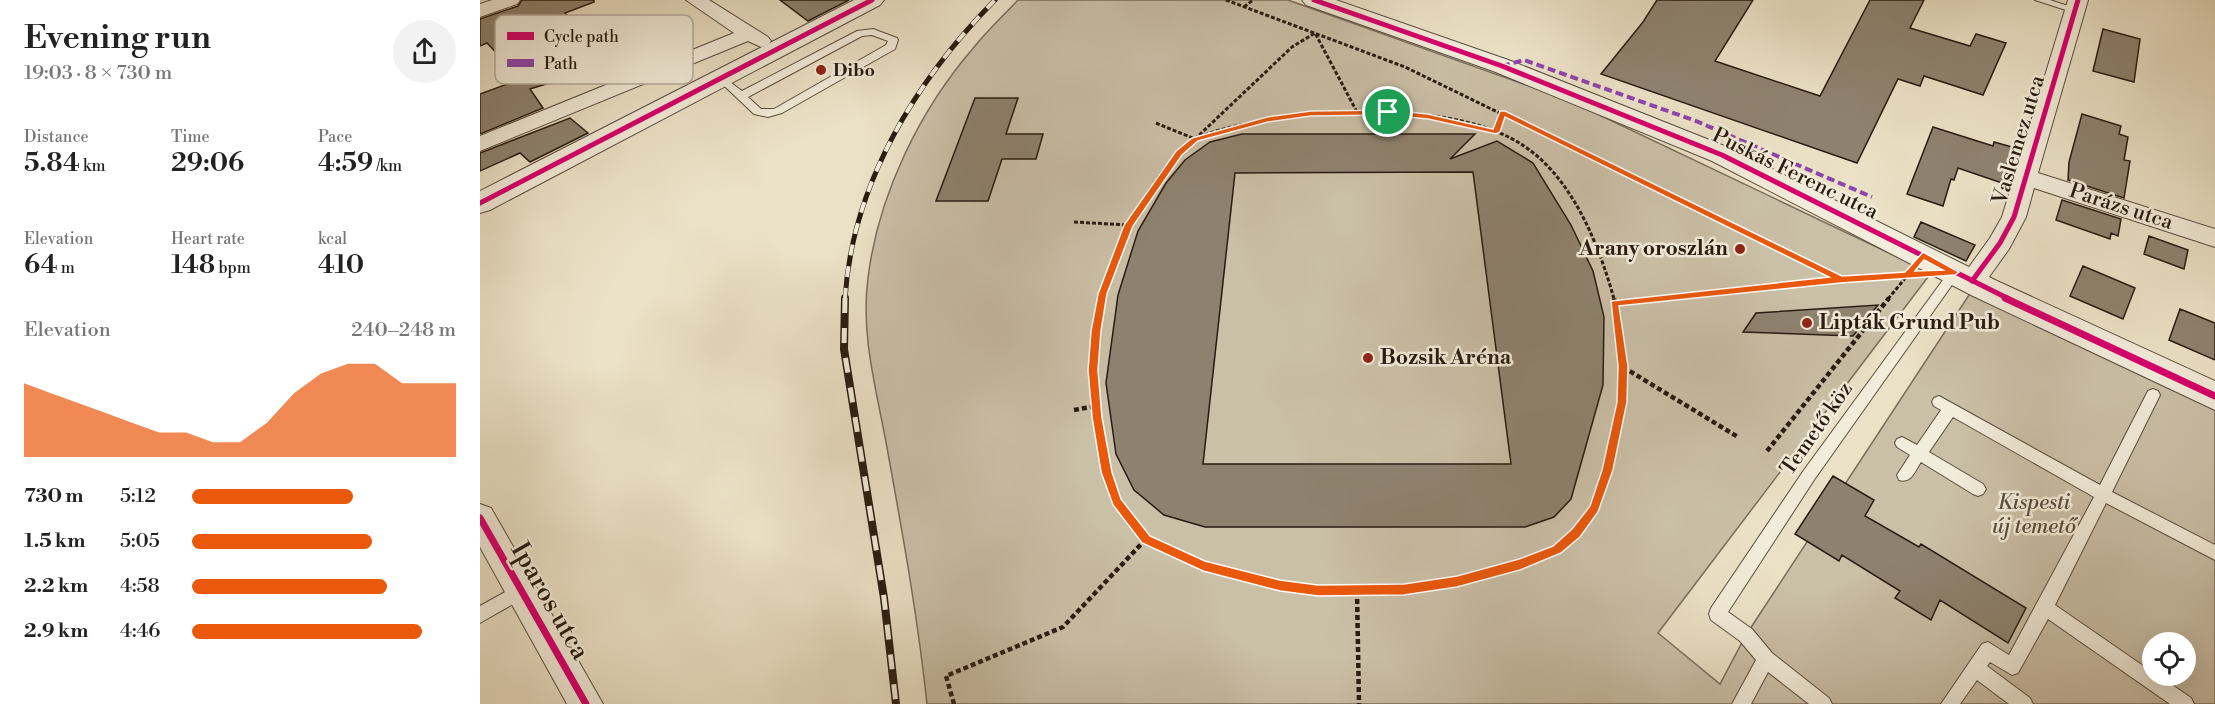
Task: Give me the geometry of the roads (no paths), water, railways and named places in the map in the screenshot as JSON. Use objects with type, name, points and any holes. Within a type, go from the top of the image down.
[{"type":"street","points":[[480,11],[510,0]]},
{"type":"street","points":[[696,0],[775,51]]},
{"type":"street","points":[[480,204],[872,0]]},
{"type":"street","name":"Puskás Ferenc utca","points":[[1314,0],[1502,66],[1722,155],[1915,265],[1963,277],[2215,396]]},
{"type":"street","name":"Vaslemez utca","points":[[1963,277],[2000,243],[2014,217],[2076,5]]},
{"type":"street","points":[[693,57],[749,34]]},
{"type":"street","points":[[480,144],[627,84]]},
{"type":"street","name":"Parázs utca","points":[[2026,177],[2215,238]]},
{"type":"street","name":"Iparos utca","points":[[480,518],[586,704]]},
{"type":"lane","points":[[2040,0],[2076,5]]},
{"type":"lane","points":[[722,79],[758,112],[768,114],[778,111],[891,47],[893,40],[873,32],[860,33],[741,96]]},
{"type":"lane","name":"Temető köz","points":[[1766,659],[1746,635],[1717,614],[1809,475],[1963,277]]},
{"type":"lane","points":[[1950,704],[1988,650],[2012,667],[2045,608],[2152,395]]},
{"type":"lane","points":[[1904,475],[1920,454],[1945,405],[2102,494],[2215,553]]},
{"type":"lane","points":[[1902,443],[1978,489]]},
{"type":"lane","points":[[480,615],[521,591]]},
{"type":"lane","points":[[2045,608],[2185,704]]},
{"type":"lane","points":[[1741,704],[1766,659],[1823,704]]},
{"type":"lane","points":[[1975,668],[2024,704]]},
{"type":"railway","points":[[845,299],[850,256],[860,215],[893,136],[939,64],[995,0]]},
{"type":"railway","points":[[845,298],[844,349],[884,598],[896,704]]},
{"type":"place","name":"Dibo","points":[[821,70]]},
{"type":"place","name":"Arany oroszlán","points":[[1740,249]]},
{"type":"place","name":"Lipták Grund Pub","points":[[1807,323]]},
{"type":"place","name":"Bozsik Aréna","points":[[1368,358]]},
{"type":"park label","name":"Kispesti új temető","points":[[2034,515]]}]
